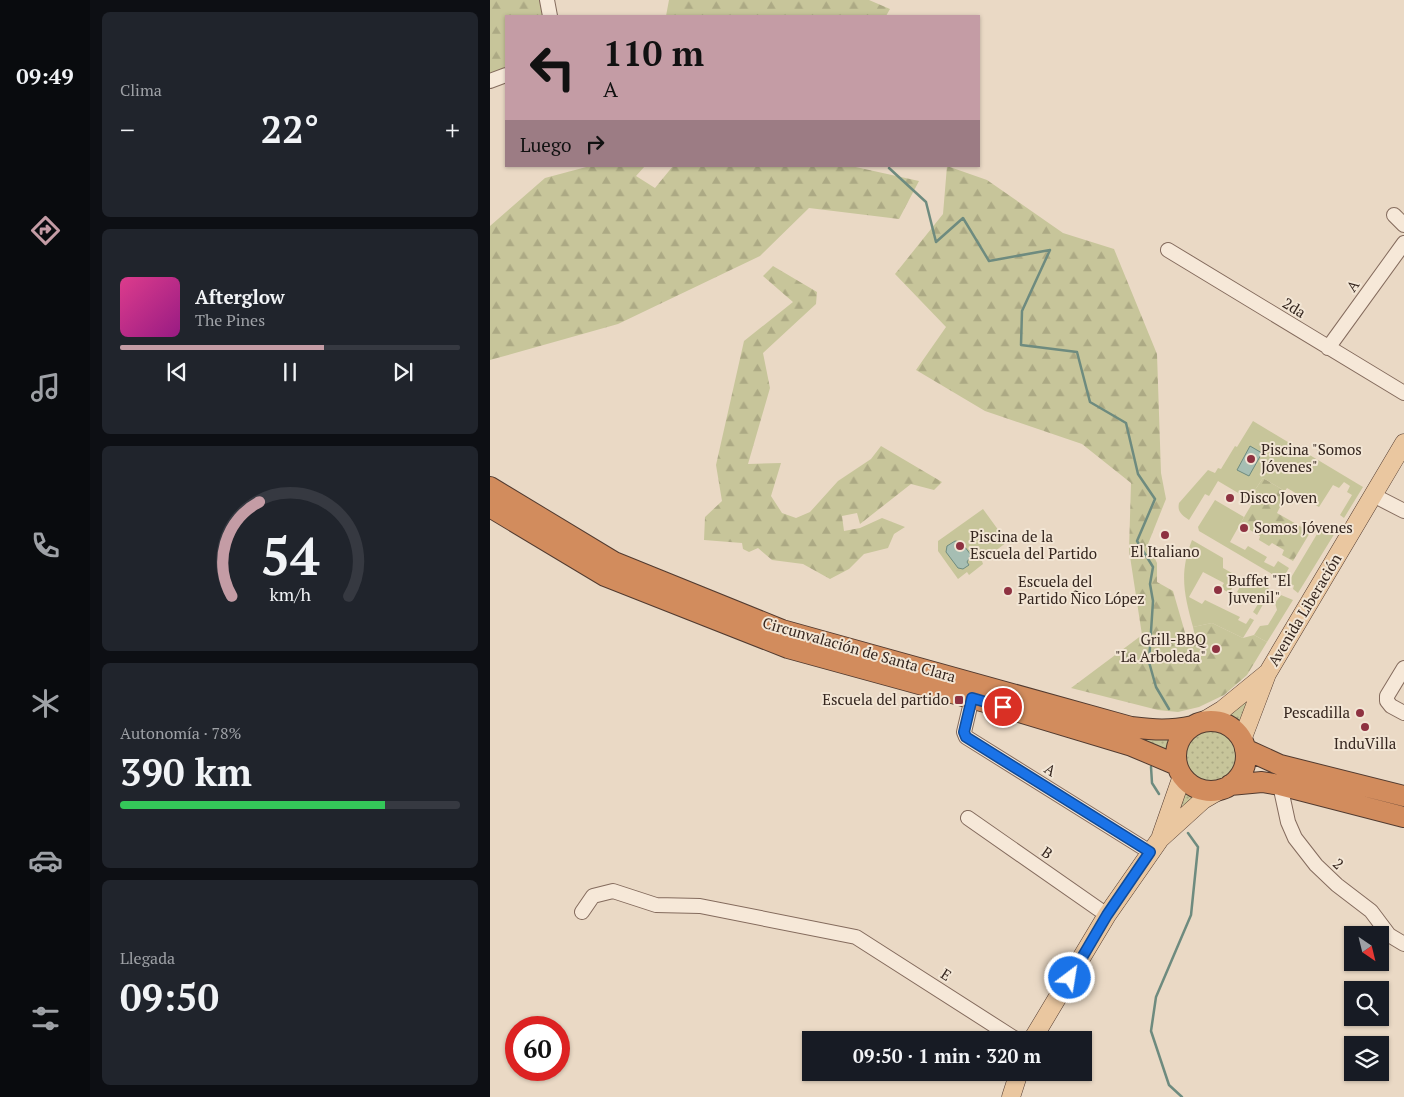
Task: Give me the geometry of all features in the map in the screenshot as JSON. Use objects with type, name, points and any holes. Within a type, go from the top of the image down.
[{"type":"highway","name":"Circunvalación de Santa Clara","points":[[490,487],[614,562],[782,630],[1131,728],[1160,731],[1198,724]]},
{"type":"highway","name":"Circunvalación de Santa Clara","points":[[490,507],[605,576],[696,613],[788,648],[972,698],[1132,746],[1180,770]]},
{"type":"highway","points":[[1226,787],[1238,778],[1243,769],[1246,759],[1244,744],[1235,730],[1225,724],[1214,721],[1198,724],[1184,733],[1178,743],[1176,754],[1180,770],[1190,784],[1200,789],[1211,791],[1262,782],[1404,817]]},
{"type":"highway","points":[[1244,744],[1280,765],[1404,796]]},
{"type":"main road","name":"Avenida Liberación","points":[[1244,744],[1266,674],[1404,443]]},
{"type":"main road","name":"Avenida Liberación","points":[[1198,724],[1222,710],[1266,674]]},
{"type":"main road","points":[[1155,845],[1180,770]]},
{"type":"main road","points":[[1037,1031],[1107,915],[1155,845],[1203,800],[1226,787]]},
{"type":"main road","points":[[1011,1097],[1016,1081]]},
{"type":"street","points":[[547,0],[550,15]]},
{"type":"street","points":[[490,81],[505,75]]},
{"type":"street","points":[[1394,215],[1404,225]]},
{"type":"street","name":"A","points":[[1328,348],[1404,243]]},
{"type":"street","name":"2da","points":[[1168,250],[1404,393]]},
{"type":"street","points":[[1373,495],[1404,511]]},
{"type":"street","points":[[1404,668],[1387,696],[1390,706],[1404,713]]},
{"type":"street","name":"A","points":[[972,698],[964,732],[969,740],[1155,845]]},
{"type":"street","name":"2","points":[[1280,785],[1288,822],[1295,838],[1316,865],[1336,885],[1371,911],[1389,936],[1404,944]]},
{"type":"street","name":"B","points":[[968,818],[1107,915]]},
{"type":"street","name":"E","points":[[582,912],[593,896],[613,891],[656,905],[700,906],[856,937],[1003,1031]]},
{"type":"green space","points":[[490,0],[542,0],[546,15],[505,15],[505,70],[490,77]]},
{"type":"green space","points":[[669,0],[869,0],[890,9],[887,15],[666,15]]},
{"type":"green space","points":[[586,167],[644,167],[636,176],[655,188],[672,167],[856,167],[919,181],[899,219],[809,208],[760,256],[618,324],[490,360],[490,226],[545,178]]},
{"type":"green space","points":[[947,167],[950,167],[987,180],[1063,233],[1114,249],[1157,354],[1161,473],[1166,499],[1148,544],[1157,563],[1157,582],[1173,591],[1188,643],[1193,647],[1196,641],[1193,627],[1212,623],[1243,638],[1254,635],[1267,642],[1247,675],[1224,695],[1199,707],[1178,712],[1158,710],[1071,688],[1142,635],[1129,550],[1131,483],[1082,444],[985,411],[916,370],[946,327],[895,274],[943,214]]},
{"type":"green space","points":[[773,266],[817,292],[816,304],[763,353],[770,388],[748,464],[781,463],[771,496],[782,513],[796,518],[810,512],[838,481],[871,459],[881,446],[942,482],[934,490],[911,484],[860,524],[857,513],[842,516],[844,531],[860,528],[882,518],[905,527],[894,534],[888,548],[864,554],[849,569],[830,579],[803,564],[772,560],[758,548],[749,552],[743,549],[742,543],[704,540],[705,517],[722,501],[716,465],[744,341],[793,302],[763,276]]},
{"type":"green space","points":[[1253,421],[1363,487],[1344,518],[1340,515],[1352,495],[1347,492],[1350,486],[1344,482],[1339,488],[1333,485],[1319,507],[1287,488],[1285,491],[1263,478],[1255,490],[1259,492],[1251,505],[1248,504],[1250,500],[1218,481],[1209,496],[1205,494],[1189,520],[1182,515],[1179,511],[1179,503],[1208,470],[1215,473],[1218,468],[1221,469]]},
{"type":"green space","points":[[1263,478],[1285,491],[1277,513],[1311,531],[1293,561],[1282,555],[1284,550],[1272,543],[1269,546],[1259,540],[1260,536],[1240,524],[1259,492],[1255,490]]},
{"type":"green space","points":[[1215,500],[1244,517],[1230,542],[1245,550],[1248,546],[1267,557],[1264,562],[1274,567],[1278,561],[1289,568],[1282,580],[1199,531],[1198,527]]},
{"type":"green space","name":"Piscina de la Escuela del Partido","points":[[983,509],[1007,542],[982,561],[983,564],[969,575],[967,572],[958,579],[938,551],[938,541]]},
{"type":"green space","points":[[1326,523],[1338,528],[1298,593],[1293,589],[1294,585],[1290,586],[1289,581],[1323,524]]},
{"type":"green space","points":[[1192,540],[1223,558],[1223,568],[1239,577],[1229,593],[1221,588],[1224,583],[1203,572],[1189,597],[1202,604],[1205,600],[1240,617],[1238,620],[1246,624],[1250,618],[1254,620],[1243,638],[1212,623],[1193,627],[1184,584],[1185,563]]},
{"type":"green space","points":[[1259,579],[1267,584],[1270,592],[1257,615],[1253,612],[1258,604],[1237,592],[1244,580],[1252,584]]},
{"type":"green space","points":[[1281,595],[1293,600],[1267,642],[1254,635],[1260,626],[1268,625],[1277,610],[1275,603]]},
{"type":"green space","points":[[1258,687],[1244,727],[1224,715]]},
{"type":"green space","points":[[1026,703],[1174,736],[1169,752]]},
{"type":"green space","points":[[1205,727],[1217,727],[1227,731],[1235,739],[1239,755],[1235,771],[1227,779],[1217,783],[1205,783],[1195,779],[1187,771],[1183,761],[1183,749],[1187,739],[1195,731]]},
{"type":"green space","points":[[1182,785],[1200,796],[1171,822]]},
{"type":"shaded area","points":[[1250,446],[1262,453],[1249,476],[1237,470]]},
{"type":"shaded area","points":[[955,541],[961,542],[971,555],[967,562],[969,565],[963,569],[958,568],[946,552],[947,546]]},
{"type":"waterway","points":[[889,168],[926,202],[936,242],[963,218],[989,261],[1050,250],[1022,311],[1021,345],[1077,352],[1090,402],[1126,423],[1138,474],[1155,499],[1137,541],[1153,567],[1150,584],[1153,601],[1149,662],[1156,687],[1169,709]]},
{"type":"waterway","points":[[1151,767],[1152,783],[1159,794]]},
{"type":"waterway","points":[[1182,1097],[1169,1085],[1151,1031],[1156,997],[1191,915],[1198,847],[1188,833]]},
{"type":"place","name":"Piscina \"Somos Jóvenes\"","points":[[1251,459]]},
{"type":"place","name":"Disco Joven","points":[[1230,498]]},
{"type":"place","name":"Somos Jóvenes","points":[[1244,528]]},
{"type":"place","name":"El Italiano","points":[[1165,535]]},
{"type":"place","name":"Piscina de la Escuela del Partido","points":[[960,546]]},
{"type":"place","name":"Buffet \"El Juvenil\"","points":[[1218,590]]},
{"type":"place","name":"Escuela del Partido Ñico López","points":[[1008,591]]},
{"type":"place","name":"Grill-BBQ \"La Arboleda\"","points":[[1216,649]]},
{"type":"place","name":"Escuela del partido","points":[[959,700]]},
{"type":"place","name":"Pescadilla","points":[[1360,713]]},
{"type":"place","name":"InduVilla","points":[[1365,727]]},
{"type":"route","points":[[1003,707],[972,698],[964,732],[966,737],[1150,852],[1107,915],[1070,978]]}]
